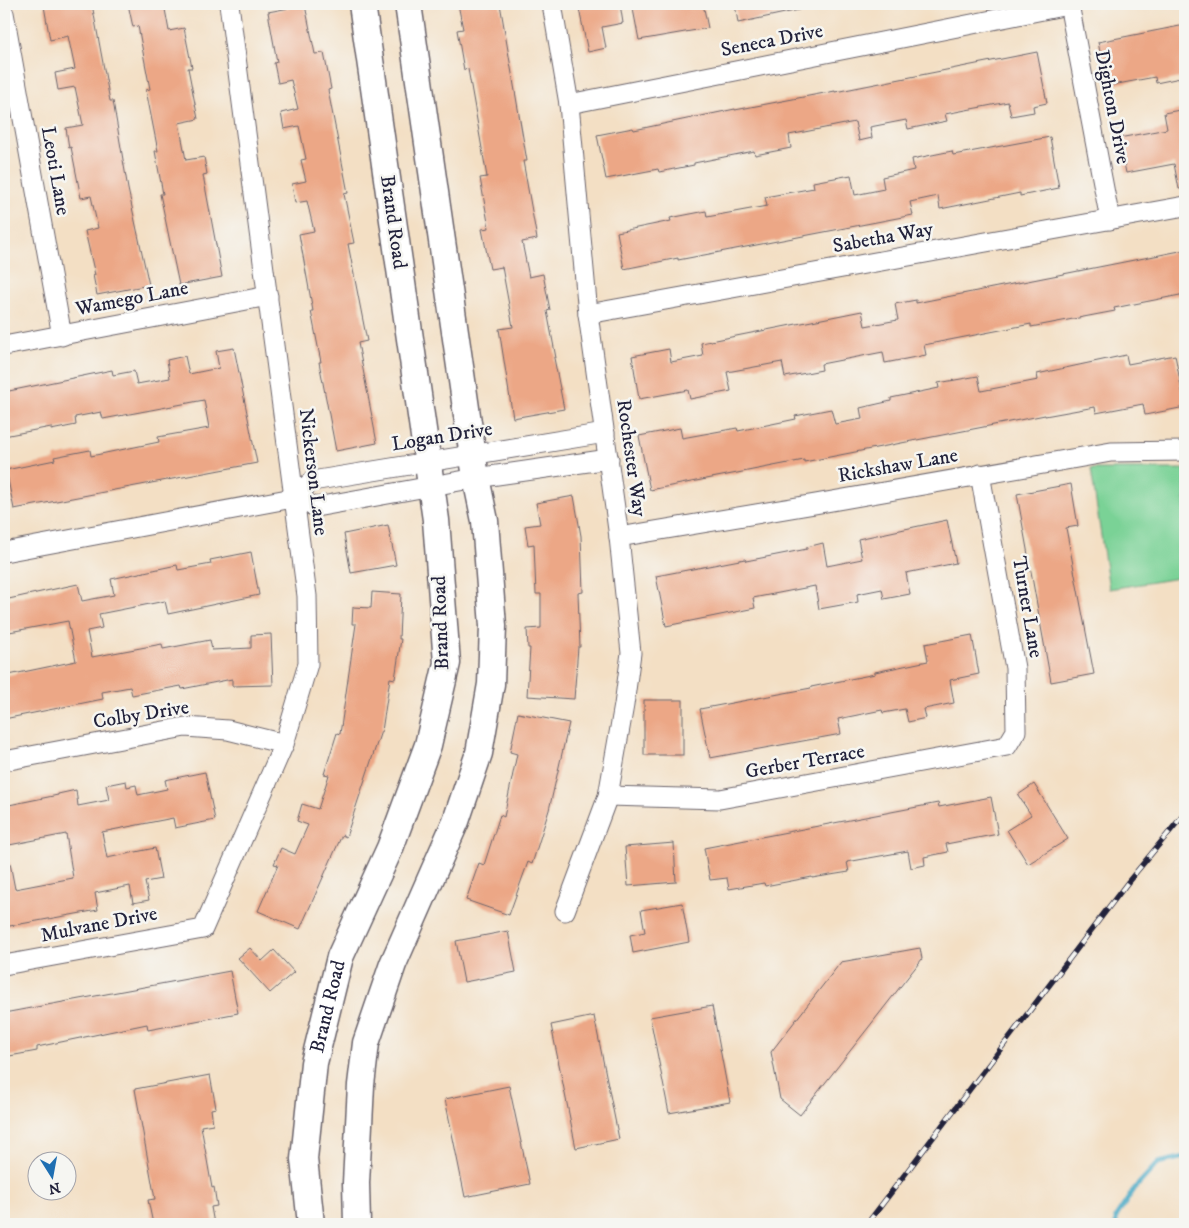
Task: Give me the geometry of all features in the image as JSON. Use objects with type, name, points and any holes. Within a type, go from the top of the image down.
[{"type":"main road","name":"Brand Road","points":[[310,1224],[304,1159],[314,1063],[340,957],[390,848],[428,745],[447,663],[436,520],[362,4]]},
{"type":"main road","points":[[357,1224],[356,1183],[361,1084],[366,1043],[393,964],[456,822],[479,753],[491,684],[493,626],[485,521],[475,466],[408,4]]},
{"type":"street","name":"Nickerson Lane","points":[[203,928],[284,744],[308,664],[307,596],[229,4]]},
{"type":"street","name":"Rochester Way","points":[[552,4],[569,104],[588,314],[619,537],[631,653],[608,796],[565,911]]},
{"type":"street","name":"Seneca Drive","points":[[569,104],[1070,4]]},
{"type":"street","name":"Dighton Drive","points":[[1070,4],[1110,220]]},
{"type":"street","name":"Leoti Lane","points":[[4,14],[62,336]]},
{"type":"street","name":"Sabetha Way","points":[[588,314],[1185,206]]},
{"type":"street","name":"Wamego Lane","points":[[4,346],[268,296]]},
{"type":"street","name":"Logan Drive","points":[[429,474],[312,481],[293,498],[316,507],[429,474],[475,466],[605,433]]},
{"type":"street","name":"Rickshaw Lane","points":[[619,537],[1111,452],[1185,451]]},
{"type":"street","name":"Logan Drive","points":[[475,466],[609,459]]},
{"type":"street","name":"Turner Lane","points":[[980,474],[1015,668],[1016,731],[1007,746]]},
{"type":"street","points":[[4,552],[293,498]]},
{"type":"street","name":"Colby Drive","points":[[4,761],[185,727],[228,730],[284,744]]},
{"type":"street","name":"Gerber Terrace","points":[[608,796],[720,799],[1007,746]]},
{"type":"street","name":"Mulvane Drive","points":[[4,965],[203,928]]},
{"type":"green space","points":[[1091,469],[1185,469],[1185,577],[1109,589]]},
{"type":"building","points":[[55,4],[92,4],[110,101],[113,101],[128,189],[149,285],[97,295],[93,275],[95,275],[85,231],[98,228],[91,196],[81,198],[66,128],[83,125],[75,87],[58,90],[55,73],[75,69],[68,36],[50,40],[44,6]]},
{"type":"building","points":[[128,4],[164,4],[169,31],[184,28],[192,68],[188,68],[198,119],[179,123],[186,160],[204,157],[207,174],[203,175],[222,277],[179,285],[160,194],[163,194],[155,151],[158,151],[146,90],[150,89],[138,26],[133,27]]},
{"type":"building","points":[[458,4],[500,4],[527,161],[523,161],[537,239],[522,242],[529,277],[543,274],[550,310],[547,311],[556,358],[554,358],[564,409],[513,418],[499,329],[513,327],[502,267],[490,269],[482,229],[489,228],[480,178],[487,177],[468,69],[464,70],[457,30],[463,29]]},
{"type":"building","points":[[578,4],[620,4],[623,23],[602,27],[606,48],[588,52]]},
{"type":"building","points":[[648,4],[703,4],[708,28],[639,40],[633,9],[649,6]]},
{"type":"building","points":[[735,4],[798,4],[799,10],[738,23]]},
{"type":"building","points":[[305,5],[315,54],[324,53],[331,89],[328,90],[348,193],[344,194],[354,243],[348,244],[367,341],[358,343],[377,443],[336,451],[319,362],[321,362],[299,234],[314,231],[307,201],[295,203],[292,184],[306,181],[301,160],[306,159],[299,126],[284,129],[281,113],[298,109],[291,80],[278,83],[274,63],[277,62],[268,12]]},
{"type":"building","points":[[1185,25],[1185,77],[1156,83],[1155,77],[1107,86],[1098,42]]},
{"type":"building","points":[[1037,52],[1047,103],[1033,106],[1034,112],[1011,116],[1008,102],[945,114],[947,121],[908,129],[906,120],[870,127],[872,138],[859,141],[855,122],[789,135],[791,148],[755,155],[754,151],[659,172],[658,169],[606,179],[597,135],[633,128],[634,130]]},
{"type":"building","points":[[1185,109],[1185,188],[1179,189],[1174,164],[1126,173],[1119,138],[1167,129],[1164,113]]},
{"type":"building","points":[[1050,137],[1059,188],[1020,196],[1020,193],[940,209],[938,196],[910,202],[913,215],[624,269],[617,232],[671,221],[670,218],[706,211],[707,217],[767,206],[765,197],[814,188],[813,182],[851,175],[855,195],[884,189],[882,177],[914,170],[912,159],[952,151],[953,155]]},
{"type":"building","points":[[1185,250],[1185,294],[1114,308],[1115,311],[1031,327],[1031,324],[924,345],[926,355],[885,363],[883,352],[821,364],[822,370],[785,377],[782,362],[727,372],[731,391],[690,399],[688,390],[639,399],[632,356],[669,349],[671,362],[703,356],[701,343],[862,311],[865,326],[898,320],[895,304],[916,300],[916,303]]},
{"type":"building","points":[[234,348],[257,463],[14,509],[6,470],[55,460],[54,457],[90,450],[91,456],[159,442],[158,437],[209,428],[204,400],[103,419],[101,412],[75,417],[76,425],[51,430],[51,427],[4,436],[4,392],[112,370],[113,375],[134,371],[137,384],[170,378],[167,360],[185,356],[189,374],[219,368],[216,351]]},
{"type":"building","points":[[1126,355],[1128,364],[1175,355],[1185,407],[1145,415],[1143,404],[1096,413],[1095,407],[650,490],[639,436],[680,428],[682,438],[737,428],[738,431],[796,419],[795,416],[831,409],[835,424],[862,419],[860,408],[891,401],[891,398],[939,388],[938,383],[978,376],[981,391],[1038,380],[1037,374]]},
{"type":"building","points":[[1071,484],[1078,526],[1066,528],[1094,674],[1051,682],[1017,494]]},
{"type":"building","points":[[574,496],[581,536],[583,592],[578,593],[580,647],[578,647],[574,699],[527,696],[530,648],[528,648],[527,629],[541,628],[541,594],[536,594],[534,544],[528,545],[525,526],[540,524],[536,503]]},
{"type":"building","points":[[947,520],[956,563],[906,573],[910,594],[884,599],[882,589],[857,594],[858,602],[819,609],[815,586],[753,598],[755,608],[666,626],[656,576],[807,549],[807,547],[823,543],[827,566],[862,559],[858,539]]},
{"type":"building","points":[[388,525],[396,565],[351,573],[344,534]]},
{"type":"building","points":[[251,552],[259,595],[168,614],[165,601],[99,614],[102,628],[87,631],[92,657],[162,644],[163,649],[210,640],[212,650],[251,648],[251,635],[271,634],[273,685],[232,686],[232,679],[182,689],[181,686],[132,695],[130,687],[102,692],[103,699],[4,719],[4,676],[76,661],[68,621],[4,633],[4,600],[78,584],[82,601],[114,595],[111,579],[177,565],[178,570],[211,564],[210,560]]},
{"type":"building","points":[[372,592],[401,594],[399,639],[401,639],[395,679],[390,678],[382,731],[346,837],[342,835],[300,929],[258,911],[278,865],[274,864],[281,848],[295,854],[308,825],[297,821],[302,804],[318,809],[329,775],[324,774],[337,733],[340,734],[356,624],[352,624],[353,607],[371,608]]},
{"type":"building","points":[[972,635],[979,674],[950,680],[954,703],[924,709],[926,718],[908,722],[905,709],[883,713],[882,710],[838,719],[841,734],[710,758],[700,709],[811,688],[928,661],[925,644]]},
{"type":"building","points":[[644,700],[683,700],[683,755],[644,755]]},
{"type":"building","points":[[518,713],[569,723],[549,810],[532,864],[528,862],[509,915],[466,900],[479,863],[484,865],[500,815],[504,817],[517,754],[510,752]]},
{"type":"building","points":[[205,772],[215,820],[175,828],[173,818],[102,832],[107,858],[155,848],[161,879],[145,882],[149,900],[133,903],[130,886],[95,893],[98,910],[4,927],[4,863],[10,863],[15,889],[73,878],[66,834],[4,846],[4,806],[76,790],[78,806],[109,800],[106,785],[126,781],[127,787],[136,785],[138,795],[167,789],[165,780]]},
{"type":"building","points":[[1034,784],[1068,839],[1028,864],[1007,830],[1031,815],[1018,795]]},
{"type":"building","points":[[991,797],[998,834],[946,844],[948,852],[924,857],[925,865],[911,868],[908,851],[847,862],[849,872],[765,886],[764,883],[729,889],[727,878],[710,880],[704,848],[938,803],[939,807]]},
{"type":"building","points":[[674,843],[676,882],[628,886],[625,847]]},
{"type":"building","points":[[682,903],[689,942],[633,953],[630,935],[645,932],[641,910]]},
{"type":"building","points":[[508,931],[516,972],[464,982],[456,941]]},
{"type":"building","points":[[250,948],[262,961],[274,950],[294,972],[270,993],[238,958]]},
{"type":"building","points":[[920,948],[922,959],[800,1115],[780,1099],[771,1052],[841,962]]},
{"type":"building","points":[[230,971],[238,1013],[148,1030],[147,1024],[37,1047],[37,1051],[4,1057],[4,1013]]},
{"type":"building","points":[[712,1006],[730,1102],[669,1113],[650,1017]]},
{"type":"building","points":[[594,1016],[619,1139],[576,1148],[551,1025]]},
{"type":"building","points":[[210,1075],[216,1108],[211,1109],[213,1124],[201,1126],[217,1206],[211,1207],[214,1224],[153,1224],[148,1200],[155,1199],[135,1089]]},
{"type":"building","points":[[509,1086],[530,1184],[465,1197],[445,1099]]},
{"type":"waterway","points":[[1116,1224],[1116,1217],[1135,1188],[1158,1163],[1185,1157]]},
{"type":"railway","points":[[867,1224],[1128,882],[1185,813]]}]
